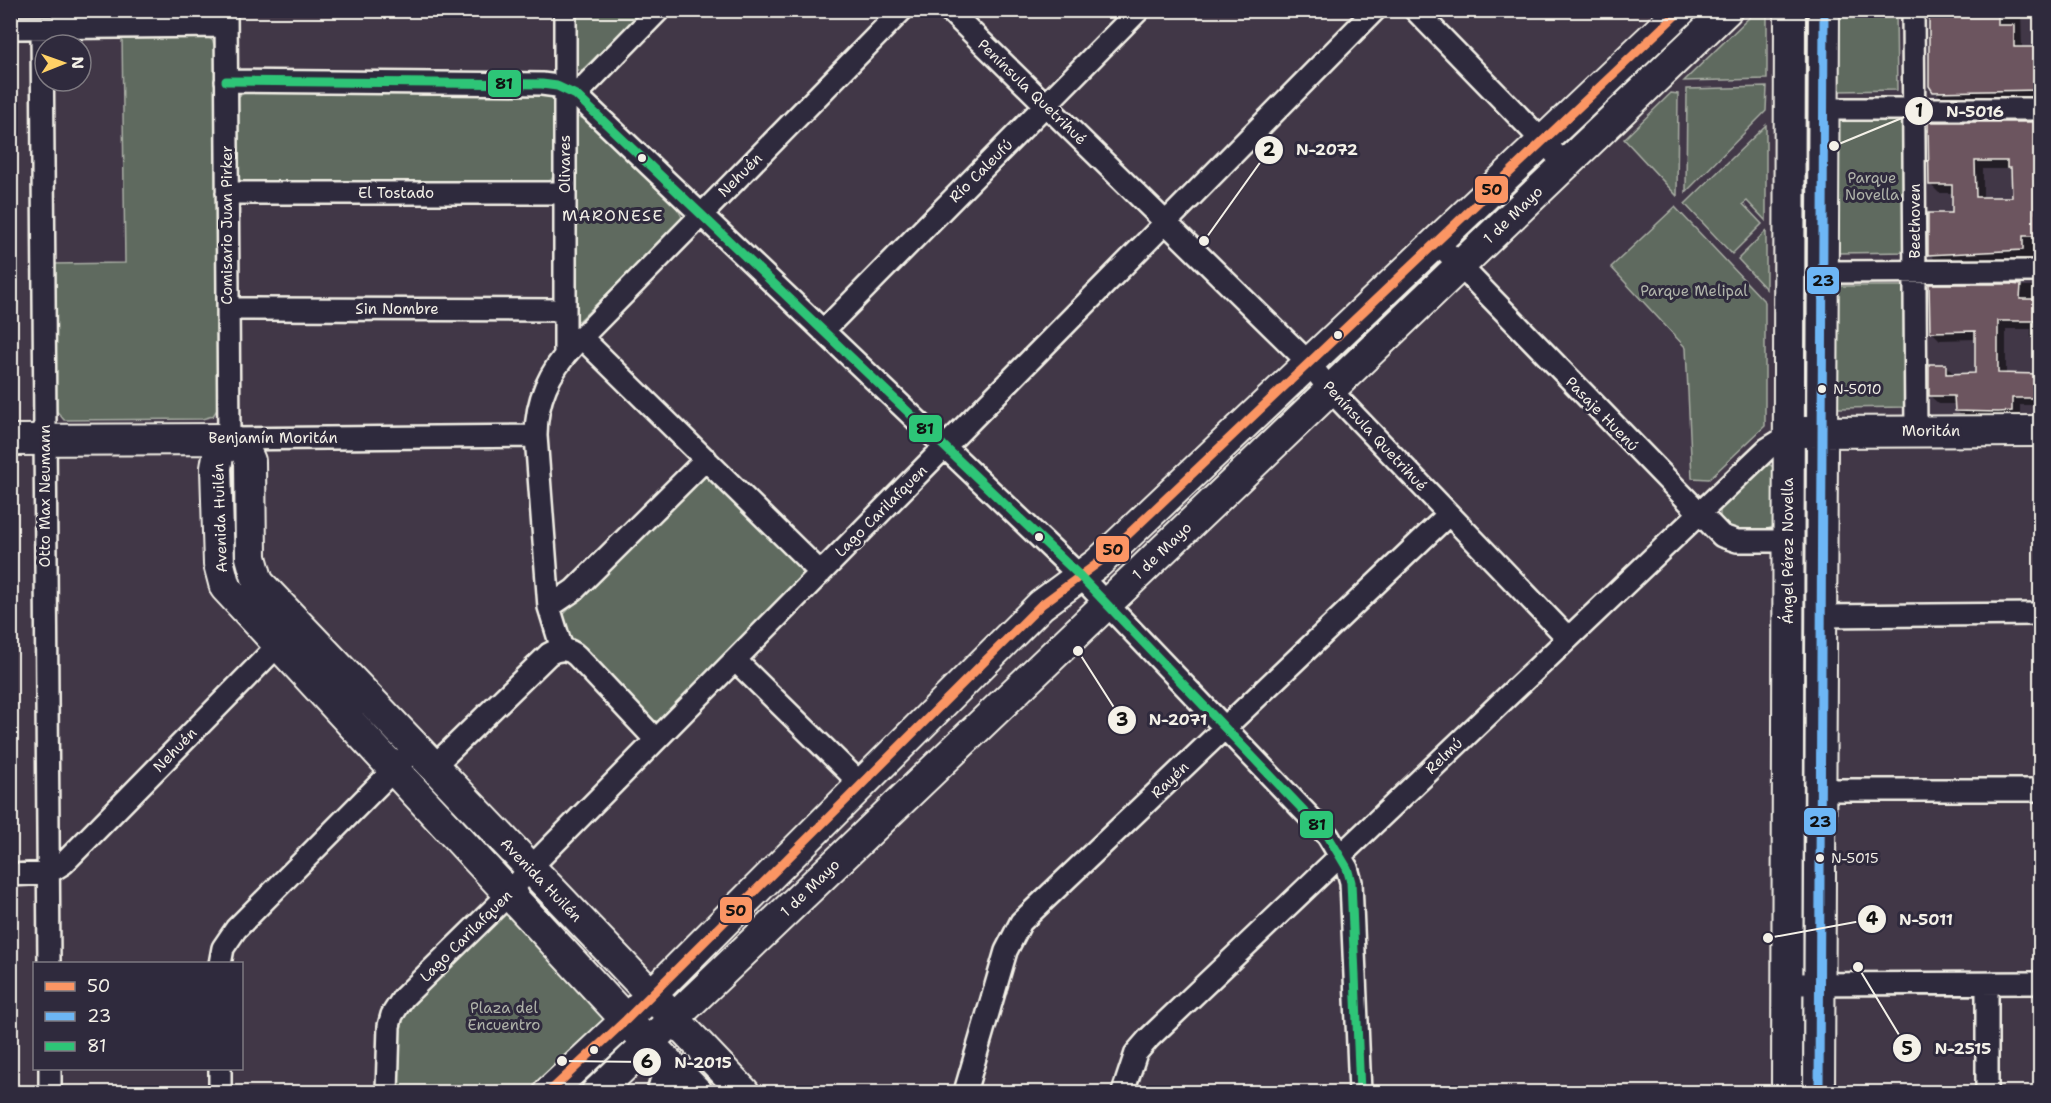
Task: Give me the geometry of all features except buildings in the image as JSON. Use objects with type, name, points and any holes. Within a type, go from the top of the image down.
[{"type":"main road","points":[[549,1092],[626,1020],[1041,605],[1098,563],[1681,10]]},
{"type":"main road","name":"1 de Mayo","points":[[597,1092],[658,1052],[674,1018],[1727,10]]},
{"type":"main road","name":"Ángel Pérez Novella","points":[[1787,1092],[1790,10]]},
{"type":"main road","points":[[1819,1092],[1824,10]]},
{"type":"main road","points":[[1788,436],[1822,431]]},
{"type":"main road","name":"Moritán","points":[[1822,431],[2040,431]]},
{"type":"main road","name":"Benjamín Moritán","points":[[10,440],[229,439]]},
{"type":"main road","name":"Avenida Huilén","points":[[229,439],[245,450],[250,462],[251,557],[254,573],[288,635],[393,770],[626,1020],[697,1092]]},
{"type":"main road","name":"Avenida Huilén","points":[[288,635],[424,757],[744,1092]]},
{"type":"street","name":"Olivares","points":[[565,10],[571,92],[565,193],[565,354]]},
{"type":"street","points":[[571,92],[659,10]]},
{"type":"street","name":"Nehuén","points":[[536,436],[540,400],[565,354],[902,10]]},
{"type":"street","name":"Península Quetrihué","points":[[949,10],[1309,363],[1330,390],[1568,638]]},
{"type":"street","name":"Río Caleufú","points":[[823,331],[1139,10]]},
{"type":"street","name":"Lago Carilafquen","points":[[387,1092],[388,1037],[392,1015],[403,998],[509,894],[530,868],[1375,10]]},
{"type":"street","points":[[1415,10],[1566,165]]},
{"type":"street","name":"Beethoven","points":[[1913,10],[1916,431]]},
{"type":"street","points":[[10,28],[226,18]]},
{"type":"street","name":"Comisario Juan Pirker","points":[[226,18],[229,439]]},
{"type":"street","name":"Otto Max Neumann","points":[[42,28],[49,962]]},
{"type":"street","points":[[226,81],[542,84],[571,92],[1080,576],[1320,827],[1347,868],[1353,896],[1356,1089]]},
{"type":"street","points":[[1824,109],[2040,109]]},
{"type":"street","name":"El Tostado","points":[[227,193],[565,193]]},
{"type":"street","name":"Pasaje Huenú","points":[[1437,242],[1722,536],[1730,540],[1788,541]]},
{"type":"street","points":[[1823,272],[2040,271]]},
{"type":"street","name":"Sin Nombre","points":[[228,309],[566,310]]},
{"type":"street","points":[[581,337],[820,573]]},
{"type":"street","points":[[536,436],[549,607],[562,649]]},
{"type":"street","name":"Benjamín Moritán","points":[[229,439],[536,436]]},
{"type":"street","name":"Relmú","points":[[1123,1092],[1132,1062],[1149,1038],[1767,449],[1788,436]]},
{"type":"street","points":[[549,607],[574,590],[706,459]]},
{"type":"street","name":"Rayén","points":[[965,1092],[1006,951],[1016,931],[1449,514]]},
{"type":"street","points":[[1821,616],[2040,614]]},
{"type":"street","name":"Nehuén","points":[[48,873],[70,857],[288,635]]},
{"type":"street","points":[[222,956],[236,929],[393,770],[424,757],[549,654],[562,649],[574,653],[656,740]]},
{"type":"street","points":[[735,660],[861,784]]},
{"type":"street","points":[[1820,790],[2040,790]]},
{"type":"street","points":[[10,875],[48,873]]},
{"type":"street","points":[[1787,984],[2040,983]]},
{"type":"street","points":[[1987,984],[1987,1092]]},
{"type":"street","points":[[658,1052],[658,1092]]},
{"type":"street","points":[[50,1070],[50,1092]]},
{"type":"street","points":[[220,1070],[220,1092]]},
{"type":"green space","points":[[573,11],[643,11],[581,71],[575,69]]},
{"type":"green space","points":[[1767,11],[1767,79],[1684,81],[1755,12]]},
{"type":"green space","points":[[1837,11],[1896,11],[1897,90],[1838,91]]},
{"type":"green space","points":[[204,34],[213,41],[216,53],[218,408],[213,416],[202,419],[64,420],[55,409],[53,264],[125,263],[122,35]]},
{"type":"green space","points":[[1767,87],[1766,111],[1686,192],[1687,89]]},
{"type":"green space","points":[[542,92],[550,94],[555,106],[555,173],[551,180],[545,183],[244,183],[238,178],[237,97],[244,93]]},
{"type":"green space","points":[[1671,93],[1678,94],[1677,196],[1624,139]]},
{"type":"green space","points":[[576,117],[583,118],[677,208],[682,217],[678,225],[579,321],[575,319],[574,120]]},
{"type":"green space","name":"Parque Novella","points":[[1836,121],[1907,121],[1908,252],[1838,253]]},
{"type":"green space","name":"Parque Melipal","points":[[1766,125],[1766,221],[1747,201],[1743,204],[1762,224],[1732,254],[1685,204]]},
{"type":"green space","name":"Parque Melipal","points":[[1675,207],[1765,302],[1765,426],[1709,479],[1692,478],[1686,348],[1611,267]]},
{"type":"green space","name":"Parque Melipal","points":[[1766,231],[1766,289],[1738,259]]},
{"type":"green space","points":[[1837,286],[1905,286],[1906,407],[1838,408]]},
{"type":"green space","points":[[1768,464],[1774,467],[1775,526],[1765,530],[1730,529],[1720,518],[1720,507]]},
{"type":"green space","points":[[709,477],[800,566],[803,578],[660,721],[652,721],[563,628],[562,616],[696,481]]},
{"type":"green space","name":"Plaza del Encuentro","points":[[506,912],[605,1008],[605,1025],[534,1092],[394,1092],[400,1013]]},
{"type":"transit line","name":"50","points":[[549,1092],[626,1020],[1041,605],[1098,563],[1681,10]]},
{"type":"transit line","name":"23","points":[[1819,1092],[1824,10]]},
{"type":"transit line","name":"81","points":[[226,81],[542,84],[557,86],[576,95],[1080,576],[1328,836],[1347,868],[1351,882],[1360,1092]]},
{"type":"place","name":"N-5016","points":[[1834,146]]},
{"type":"place","name":"N-2072","points":[[1204,241]]},
{"type":"place","name":"N-5010","points":[[1822,389]]},
{"type":"place","name":"N-2071","points":[[1078,651]]},
{"type":"place","name":"N-5015","points":[[1820,858]]},
{"type":"place","name":"N-5011","points":[[1768,938]]},
{"type":"place","name":"N-2515","points":[[1858,967]]},
{"type":"place","name":"N-2015","points":[[562,1061]]},
{"type":"district","name":"MARONESE","points":[[613,215]]}]
